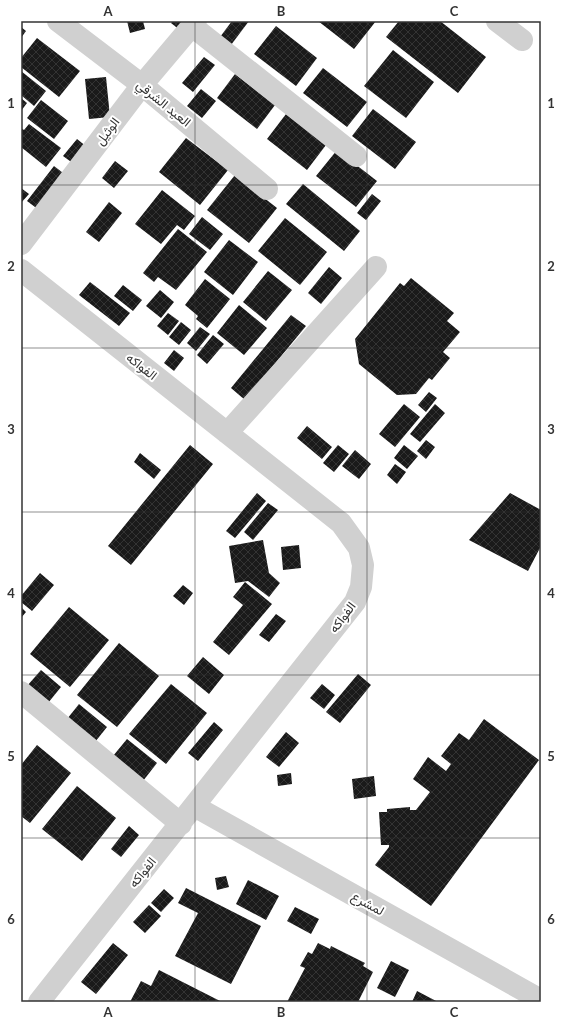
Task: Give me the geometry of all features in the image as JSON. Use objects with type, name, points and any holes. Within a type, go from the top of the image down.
[{"type":"street","name":"العيد الشرقي","points":[[58,21],[142,85],[267,189]]},
{"type":"street","points":[[497,21],[522,40]]},
{"type":"street","name":"الوثيل","points":[[21,244],[142,85],[194,23]]},
{"type":"street","points":[[194,23],[356,156]]},
{"type":"street","points":[[227,433],[376,267]]},
{"type":"street","name":"الفواكه","points":[[21,270],[341,523],[359,548],[363,565],[361,588],[355,602],[181,824],[38,1002]]},
{"type":"street","points":[[21,692],[181,824]]},
{"type":"street","name":"لمشرع","points":[[194,806],[541,1000]]},
{"type":"building","points":[[127,21],[143,21],[145,29],[130,33]]},
{"type":"building","points":[[173,21],[189,21],[181,31],[171,23]]},
{"type":"building","points":[[232,21],[249,21],[231,45],[220,37]]},
{"type":"building","points":[[318,21],[376,21],[354,49]]},
{"type":"building","points":[[399,21],[440,21],[486,57],[458,93],[386,37]]},
{"type":"building","points":[[276,26],[317,58],[296,86],[254,54]]},
{"type":"building","points":[[21,27],[26,31],[21,38]]},
{"type":"building","points":[[37,38],[80,71],[59,97],[21,67],[21,58]]},
{"type":"building","points":[[393,50],[434,82],[406,118],[364,86]]},
{"type":"building","points":[[204,57],[215,65],[193,92],[182,83]]},
{"type":"building","points":[[323,68],[367,102],[347,127],[303,93]]},
{"type":"building","points":[[21,71],[46,91],[34,106],[21,95]]},
{"type":"building","points":[[235,74],[275,105],[257,129],[217,98]]},
{"type":"building","points":[[106,77],[110,117],[89,119],[85,79]]},
{"type":"building","points":[[201,89],[216,101],[202,118],[187,106]]},
{"type":"building","points":[[21,98],[27,103],[21,111]]},
{"type":"building","points":[[41,100],[68,121],[54,139],[27,118]]},
{"type":"building","points":[[373,109],[416,142],[395,169],[352,136]]},
{"type":"building","points":[[286,114],[326,145],[307,170],[267,139]]},
{"type":"building","points":[[29,124],[61,148],[46,167],[21,147],[21,128],[24,130]]},
{"type":"building","points":[[186,138],[228,170],[200,205],[159,172]]},
{"type":"building","points":[[77,139],[87,147],[74,164],[63,156]]},
{"type":"building","points":[[337,150],[377,181],[356,207],[316,176]]},
{"type":"building","points":[[115,161],[128,171],[114,188],[102,178]]},
{"type":"building","points":[[54,166],[67,176],[39,210],[27,201]]},
{"type":"building","points":[[235,175],[277,208],[249,243],[207,210]]},
{"type":"building","points":[[303,184],[360,231],[344,251],[286,204]]},
{"type":"building","points":[[21,188],[29,194],[21,203]]},
{"type":"building","points":[[162,190],[195,216],[184,230],[177,225],[161,244],[135,224]]},
{"type":"building","points":[[372,194],[381,201],[366,220],[357,213]]},
{"type":"building","points":[[109,202],[122,213],[99,242],[86,232]]},
{"type":"building","points":[[202,217],[223,234],[210,250],[189,234]]},
{"type":"building","points":[[285,218],[327,252],[300,285],[258,251]]},
{"type":"building","points":[[178,229],[207,252],[176,290],[158,277],[154,282],[143,273]]},
{"type":"building","points":[[229,240],[258,262],[233,295],[204,272]]},
{"type":"building","points":[[329,267],[342,278],[321,304],[308,293]]},
{"type":"building","points":[[268,271],[292,290],[266,321],[243,302]]},
{"type":"building","points":[[411,278],[454,313],[447,321],[460,332],[443,352],[450,358],[432,380],[429,378],[416,394],[397,395],[359,364],[355,339],[400,283],[404,286]]},
{"type":"building","points":[[205,279],[230,299],[207,328],[196,319],[198,316],[185,305]]},
{"type":"building","points":[[90,282],[130,313],[119,326],[79,295]]},
{"type":"building","points":[[123,285],[142,300],[133,311],[114,296]]},
{"type":"building","points":[[160,290],[174,302],[161,318],[146,306]]},
{"type":"building","points":[[239,305],[267,328],[244,355],[217,333]]},
{"type":"building","points":[[168,313],[179,321],[168,335],[157,326]]},
{"type":"building","points":[[291,315],[306,326],[245,400],[231,388]]},
{"type":"building","points":[[181,322],[191,330],[179,345],[169,337]]},
{"type":"building","points":[[200,327],[210,334],[196,351],[187,343]]},
{"type":"building","points":[[213,335],[224,344],[207,364],[197,355]]},
{"type":"building","points":[[174,350],[184,358],[174,371],[164,363]]},
{"type":"building","points":[[429,392],[437,398],[426,412],[418,405]]},
{"type":"building","points":[[404,404],[420,417],[395,447],[379,434]]},
{"type":"building","points":[[435,404],[445,413],[420,442],[410,434]]},
{"type":"building","points":[[307,426],[332,447],[322,459],[297,438]]},
{"type":"building","points":[[426,440],[435,447],[426,459],[417,451]]},
{"type":"building","points":[[190,445],[213,464],[131,565],[108,546]]},
{"type":"building","points":[[338,445],[349,454],[334,472],[323,463]]},
{"type":"building","points":[[404,445],[418,456],[407,469],[394,458]]},
{"type":"building","points":[[355,450],[371,464],[359,479],[342,466]]},
{"type":"building","points":[[140,453],[161,470],[154,479],[134,462]]},
{"type":"building","points":[[395,464],[406,472],[397,484],[387,475]]},
{"type":"building","points":[[257,493],[266,501],[235,538],[226,531]]},
{"type":"building","points":[[510,493],[541,510],[541,546],[528,571],[469,540]]},
{"type":"building","points":[[268,503],[278,510],[253,540],[244,532]]},
{"type":"building","points":[[263,540],[269,573],[280,583],[269,597],[248,581],[235,583],[229,546]]},
{"type":"building","points":[[299,545],[301,568],[283,570],[281,547]]},
{"type":"building","points":[[40,573],[54,585],[32,611],[21,602],[21,596]]},
{"type":"building","points":[[245,582],[272,604],[229,655],[213,642],[243,605],[233,597]]},
{"type":"building","points":[[183,585],[193,593],[184,605],[173,596]]},
{"type":"building","points":[[21,607],[26,612],[21,618]]},
{"type":"building","points":[[69,607],[109,640],[70,687],[30,654]]},
{"type":"building","points":[[276,614],[286,621],[269,642],[259,635]]},
{"type":"building","points":[[119,643],[159,676],[117,727],[77,695]]},
{"type":"building","points":[[203,657],[224,675],[209,694],[187,676]]},
{"type":"building","points":[[41,670],[61,687],[48,703],[27,686]]},
{"type":"building","points":[[358,674],[371,685],[340,723],[326,712]]},
{"type":"building","points":[[171,684],[207,713],[166,764],[129,734]]},
{"type":"building","points":[[322,684],[335,695],[324,709],[310,698]]},
{"type":"building","points":[[79,704],[107,727],[95,742],[67,719]]},
{"type":"building","points":[[484,719],[539,760],[431,906],[375,865],[389,847],[389,845],[381,845],[379,812],[387,812],[387,809],[410,807],[410,810],[416,810],[430,792],[413,779],[428,757],[446,771],[451,764],[441,756],[459,733],[469,740]]},
{"type":"building","points":[[214,722],[223,730],[198,761],[188,753]]},
{"type":"building","points":[[286,732],[299,743],[279,767],[266,757]]},
{"type":"building","points":[[127,739],[157,763],[143,781],[113,756]]},
{"type":"building","points":[[37,745],[71,773],[30,823],[21,816],[21,765]]},
{"type":"building","points":[[291,773],[292,784],[278,786],[277,775]]},
{"type":"building","points":[[374,776],[376,796],[354,799],[352,779]]},
{"type":"building","points":[[77,786],[116,818],[82,861],[42,829]]},
{"type":"building","points":[[129,826],[139,835],[121,857],[111,849]]},
{"type":"building","points":[[226,876],[229,887],[217,890],[215,878]]},
{"type":"building","points":[[248,880],[279,896],[266,920],[236,904]]},
{"type":"building","points":[[186,888],[261,926],[231,984],[175,956],[198,913],[178,903]]},
{"type":"building","points":[[164,889],[174,898],[161,912],[151,903]]},
{"type":"building","points":[[149,905],[161,916],[145,933],[133,922]]},
{"type":"building","points":[[295,907],[319,919],[311,934],[287,921]]},
{"type":"building","points":[[113,943],[128,955],[96,994],[81,982]]},
{"type":"building","points":[[318,943],[330,949],[331,946],[365,963],[363,966],[373,972],[358,1002],[287,1002],[305,968],[300,966],[308,952],[312,954]]},
{"type":"building","points":[[391,961],[409,970],[395,997],[377,988]]},
{"type":"building","points":[[159,970],[222,1002],[130,1002],[141,981],[151,986]]},
{"type":"building","points":[[417,991],[438,1002],[412,1002]]}]
